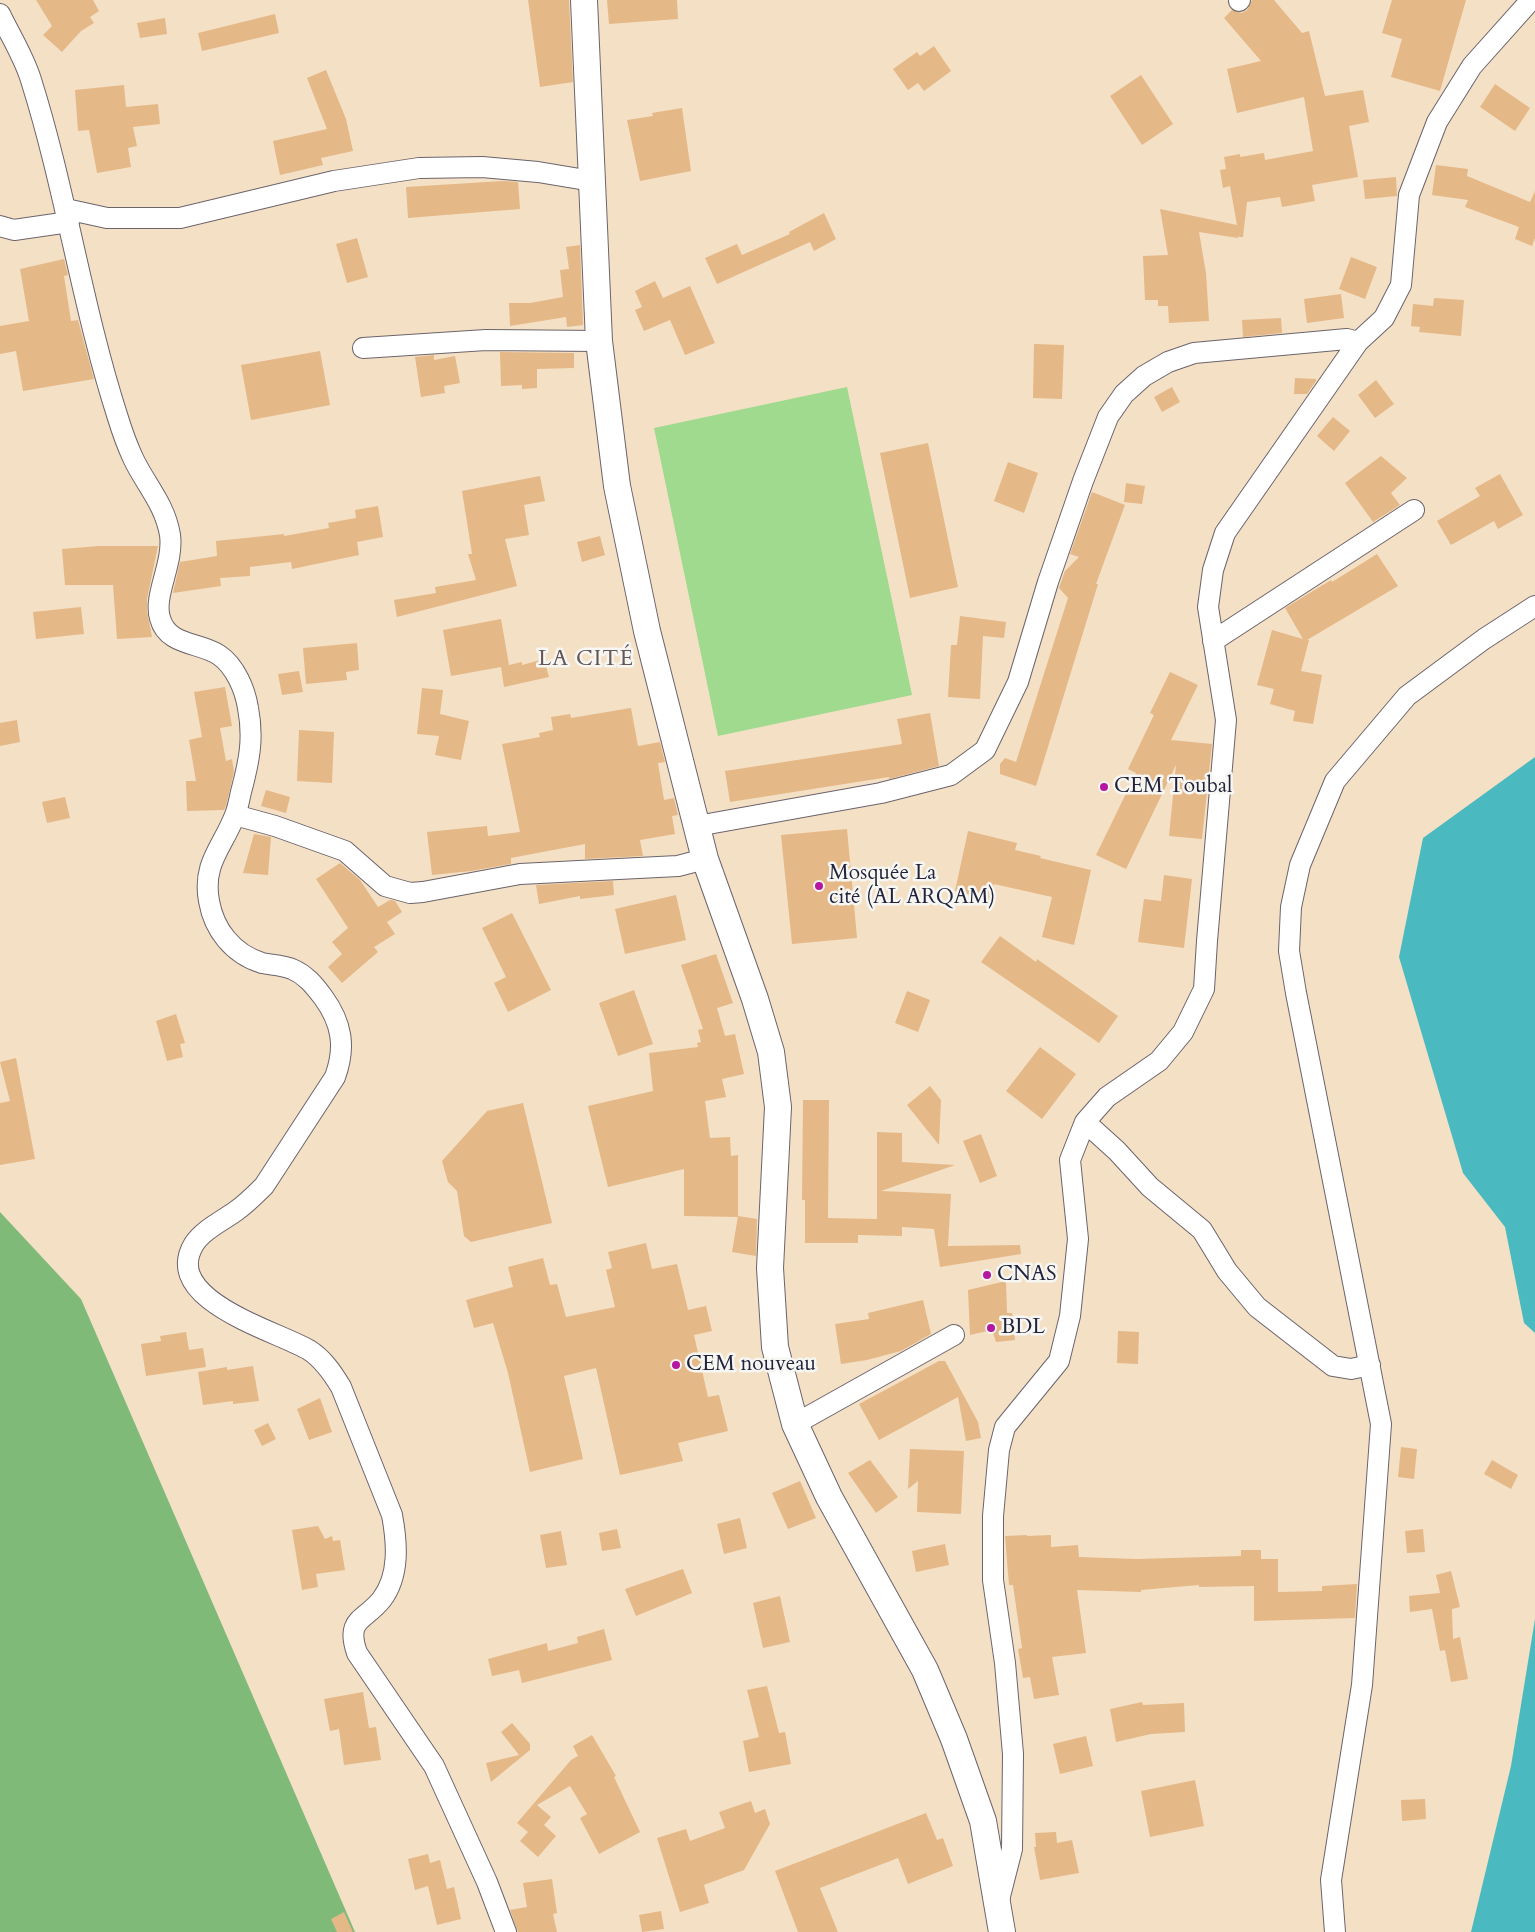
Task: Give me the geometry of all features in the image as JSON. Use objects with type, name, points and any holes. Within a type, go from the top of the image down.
[{"type":"main road","points":[[584,0],[599,341],[617,486],[647,631],[705,859],[755,999],[771,1052],[778,1107],[771,1278],[776,1347],[795,1424],[829,1497],[925,1670],[954,1739],[983,1821],[1002,1932]]},
{"type":"street","points":[[998,1905],[1012,1849],[1013,1754],[1005,1662],[993,1580],[994,1516],[999,1450],[1005,1427],[1060,1361],[1070,1316],[1078,1239],[1070,1160],[1085,1122],[1107,1097],[1159,1061],[1183,1032],[1204,989],[1226,720],[1208,607],[1213,570],[1225,533],[1358,342],[1384,318],[1401,285],[1409,195],[1437,122],[1472,66],[1531,0]]},
{"type":"street","points":[[0,14],[30,77],[68,216],[84,298],[118,417],[133,459],[157,497],[165,515],[170,535],[171,555],[158,608],[161,624],[166,631],[180,641],[207,649],[218,654],[227,662],[237,675],[248,703],[252,732],[250,761],[235,816],[213,856],[209,876],[208,897],[213,917],[221,932],[232,946],[246,956],[262,963],[292,969],[304,975],[314,984],[331,1008],[338,1021],[342,1035],[340,1064],[335,1077],[264,1186],[252,1199],[203,1234],[194,1244],[189,1256],[190,1275],[200,1292],[234,1316],[309,1350],[322,1360],[341,1387],[392,1515],[396,1536],[396,1558],[392,1579],[382,1598],[356,1622],[354,1646],[434,1766],[488,1882],[506,1932]]},
{"type":"street","points":[[0,226],[14,230],[68,216],[180,218],[334,181],[419,168],[482,167],[538,172],[592,181]]},
{"type":"street","points":[[697,826],[881,794],[951,775],[985,750],[1018,682],[1048,582],[1083,481],[1108,417],[1124,394],[1144,376],[1168,362],[1194,353],[1347,339],[1358,342]]},
{"type":"street","points":[[363,348],[486,340],[599,341]]},
{"type":"street","points":[[1213,641],[1414,510]]},
{"type":"street","points":[[1335,1932],[1331,1880],[1362,1685],[1381,1424],[1289,951],[1291,907],[1300,864],[1335,781],[1407,696],[1484,639],[1535,606]]},
{"type":"street","points":[[235,816],[275,826],[345,850],[385,886],[410,893],[520,874],[678,866],[705,859]]},
{"type":"street","points":[[1085,1122],[1117,1150],[1150,1187],[1202,1230],[1227,1271],[1257,1307],[1333,1366],[1352,1368],[1370,1366]]},
{"type":"street","points":[[795,1424],[954,1335]]},
{"type":"green space","points":[[847,387],[912,695],[718,736],[654,428]]},
{"type":"green space","points":[[0,1212],[81,1299],[355,1932],[0,1932]]},
{"type":"water","points":[[1535,757],[1535,1333],[1524,1323],[1505,1227],[1463,1173],[1399,957],[1423,838]]},
{"type":"water","points":[[1535,1619],[1535,1932],[1471,1932],[1511,1766]]},
{"type":"building","points":[[36,0],[93,0],[99,11],[90,17],[94,23],[81,31],[62,52],[43,35],[52,26]]},
{"type":"building","points":[[528,0],[569,0],[573,82],[540,87]]},
{"type":"building","points":[[607,0],[677,0],[678,19],[609,24]]},
{"type":"building","points":[[1252,0],[1274,0],[1302,33],[1309,31],[1325,96],[1363,90],[1369,122],[1349,126],[1358,177],[1312,185],[1315,201],[1282,207],[1280,197],[1247,202],[1243,237],[1239,237],[1239,235],[1238,238],[1199,232],[1206,273],[1209,321],[1169,323],[1168,306],[1158,306],[1158,300],[1145,300],[1143,256],[1168,255],[1160,209],[1237,225],[1230,186],[1223,188],[1220,170],[1226,169],[1224,157],[1240,154],[1240,157],[1264,153],[1265,160],[1313,151],[1304,97],[1237,113],[1227,69],[1261,61],[1224,18],[1232,10],[1242,13],[1247,10]]},
{"type":"building","points":[[1392,0],[1466,0],[1440,91],[1391,77],[1402,39],[1382,33]]},
{"type":"building","points":[[275,14],[279,33],[202,51],[198,33]]},
{"type":"building","points":[[165,18],[167,34],[140,38],[137,23]]},
{"type":"building","points":[[934,46],[951,71],[924,91],[918,83],[908,90],[893,69],[917,52],[920,56]]},
{"type":"building","points":[[326,70],[346,119],[353,151],[321,158],[323,165],[280,175],[273,141],[327,129],[307,78]]},
{"type":"building","points":[[1141,75],[1173,124],[1142,145],[1110,96]]},
{"type":"building","points":[[1495,84],[1530,108],[1515,131],[1480,107]]},
{"type":"building","points":[[124,85],[126,107],[158,104],[160,124],[133,127],[137,146],[128,148],[131,167],[97,173],[89,130],[78,131],[75,90]]},
{"type":"building","points":[[682,108],[691,171],[640,181],[627,120],[653,116],[652,113]]},
{"type":"building","points":[[1436,165],[1468,169],[1467,176],[1530,202],[1535,191],[1535,238],[1532,246],[1515,239],[1519,227],[1465,207],[1468,200],[1432,195]]},
{"type":"building","points":[[1396,177],[1397,196],[1365,199],[1363,180]]},
{"type":"building","points":[[503,181],[518,182],[520,209],[408,218],[406,187]]},
{"type":"building","points":[[824,213],[836,239],[814,251],[810,242],[717,284],[705,258],[737,244],[742,255],[790,234],[789,232]]},
{"type":"building","points":[[357,238],[368,277],[347,283],[336,244]]},
{"type":"building","points":[[580,245],[583,325],[567,327],[566,317],[510,326],[509,303],[530,303],[563,297],[560,270],[569,269],[566,247]]},
{"type":"building","points":[[1351,257],[1377,267],[1365,299],[1339,289]]},
{"type":"building","points":[[64,259],[68,275],[64,276],[71,321],[78,320],[94,379],[23,391],[16,351],[0,354],[0,326],[29,321],[20,269]]},
{"type":"building","points":[[655,281],[663,298],[690,286],[715,343],[685,355],[670,320],[644,331],[635,310],[642,307],[635,291]]},
{"type":"building","points":[[1341,294],[1344,318],[1307,323],[1304,299]]},
{"type":"building","points":[[1434,298],[1464,300],[1461,336],[1419,332],[1420,327],[1411,326],[1413,304],[1433,306]]},
{"type":"building","points":[[1281,318],[1282,333],[1243,337],[1242,320]]},
{"type":"building","points":[[1034,344],[1064,345],[1062,399],[1033,398]]},
{"type":"building","points":[[320,351],[330,405],[251,420],[241,365]]},
{"type":"building","points":[[500,352],[574,353],[574,368],[537,369],[537,388],[522,389],[522,385],[501,386]]},
{"type":"building","points":[[434,355],[434,360],[455,356],[460,383],[444,386],[445,393],[421,397],[415,357]]},
{"type":"building","points":[[1295,378],[1316,379],[1316,381],[1307,394],[1294,394]]},
{"type":"building","points":[[1376,380],[1394,404],[1375,418],[1358,395]]},
{"type":"building","points":[[1172,387],[1180,402],[1162,412],[1154,397]]},
{"type":"building","points":[[1333,417],[1350,431],[1334,451],[1317,436]]},
{"type":"building","points":[[928,443],[958,587],[910,598],[880,453]]},
{"type":"building","points":[[1381,456],[1407,478],[1391,493],[1400,505],[1373,522],[1345,483]]},
{"type":"building","points":[[1008,462],[1038,473],[1024,513],[994,501]]},
{"type":"building","points":[[1500,474],[1523,515],[1498,529],[1494,521],[1451,545],[1437,521],[1480,496],[1475,488]]},
{"type":"building","points":[[540,476],[545,501],[524,505],[529,535],[505,539],[517,586],[397,617],[394,600],[436,593],[435,587],[476,580],[468,554],[472,554],[462,491]]},
{"type":"building","points":[[1126,483],[1145,486],[1142,504],[1124,502]]},
{"type":"building","points":[[1092,492],[1125,505],[1096,584],[1098,584],[1036,786],[1000,774],[1000,764],[1005,758],[1016,762],[1068,598],[1059,588],[1065,571],[1079,557],[1070,554]]},
{"type":"building","points":[[378,506],[383,537],[357,542],[359,555],[292,569],[291,562],[250,567],[250,576],[220,578],[221,586],[173,593],[180,562],[217,556],[216,541],[284,534],[284,536],[329,528],[328,523],[356,518],[355,510]]},
{"type":"building","points":[[600,536],[605,555],[582,562],[577,542]]},
{"type":"building","points":[[99,546],[158,546],[147,599],[147,611],[152,637],[117,639],[113,585],[65,585],[62,549]]},
{"type":"building","points":[[1377,554],[1398,586],[1307,640],[1309,640],[1301,671],[1322,675],[1313,724],[1293,721],[1295,711],[1270,704],[1274,689],[1257,685],[1272,630],[1303,639],[1285,608]]},
{"type":"building","points":[[81,607],[84,634],[36,639],[33,612]]},
{"type":"building","points":[[960,616],[1006,622],[1004,638],[983,636],[980,699],[948,697],[951,645],[957,645]]},
{"type":"building","points":[[501,619],[509,665],[522,662],[522,665],[544,659],[549,677],[504,687],[501,667],[451,676],[443,630]]},
{"type":"building","points":[[357,643],[359,670],[346,672],[347,680],[306,684],[303,648]]},
{"type":"building","points":[[299,671],[303,692],[282,695],[278,674]]},
{"type":"building","points":[[1170,672],[1198,685],[1171,740],[1212,744],[1202,839],[1169,836],[1176,765],[1126,869],[1096,855],[1136,773],[1128,769],[1154,715],[1150,713]]},
{"type":"building","points":[[225,687],[232,726],[220,728],[226,761],[232,759],[234,772],[226,806],[224,810],[187,811],[186,781],[196,781],[189,740],[202,737],[194,692]]},
{"type":"building","points":[[422,688],[443,690],[440,714],[469,721],[461,760],[435,755],[439,736],[417,734]]},
{"type":"building","points":[[631,708],[638,746],[660,742],[665,762],[658,763],[664,800],[674,798],[678,815],[672,816],[675,834],[640,840],[643,856],[585,859],[585,844],[511,858],[511,864],[432,875],[427,832],[487,826],[488,836],[520,832],[502,744],[540,737],[539,733],[553,730],[551,717],[570,714],[571,718]]},
{"type":"building","points":[[930,713],[939,766],[889,779],[889,777],[730,802],[725,771],[902,744],[897,719]]},
{"type":"building","points":[[17,720],[20,742],[0,746],[0,723]]},
{"type":"building","points":[[299,730],[334,732],[332,783],[297,781]]},
{"type":"building","points":[[266,790],[290,797],[286,813],[261,806]]},
{"type":"building","points":[[65,797],[70,818],[47,823],[42,802]]},
{"type":"building","name":"Mosquée La cité (AL ARQAM)","points":[[847,829],[857,938],[792,944],[781,835]]},
{"type":"building","points":[[968,831],[1017,843],[1015,850],[1041,856],[1040,858],[1091,870],[1074,945],[1042,937],[1052,897],[994,884],[990,900],[955,891]]},
{"type":"building","points":[[254,834],[271,837],[268,875],[243,873]]},
{"type":"building","points":[[340,863],[360,880],[378,907],[390,900],[395,901],[402,912],[387,922],[395,934],[374,947],[378,952],[342,983],[328,967],[342,954],[332,942],[348,928],[316,879]]},
{"type":"building","points":[[1164,875],[1192,879],[1184,948],[1138,942],[1144,899],[1161,901]]},
{"type":"building","points":[[613,881],[614,895],[580,899],[580,896],[539,904],[536,885]]},
{"type":"building","points":[[676,895],[686,940],[625,954],[615,909]]},
{"type":"building","points":[[512,913],[551,990],[508,1012],[494,983],[506,977],[482,928]]},
{"type":"building","points":[[1000,936],[1036,962],[1037,959],[1118,1016],[1099,1043],[981,962]]},
{"type":"building","points":[[716,954],[733,1003],[717,1008],[725,1036],[735,1034],[744,1074],[722,1079],[726,1097],[705,1101],[710,1138],[730,1137],[731,1156],[738,1155],[738,1217],[684,1216],[684,1169],[608,1187],[588,1106],[653,1091],[649,1053],[698,1047],[697,1043],[701,1042],[698,1030],[703,1029],[681,965]]},
{"type":"building","points":[[634,990],[653,1044],[618,1056],[599,1003]]},
{"type":"building","points":[[907,991],[930,1000],[918,1032],[895,1023]]},
{"type":"building","points":[[176,1014],[185,1043],[180,1044],[183,1057],[167,1061],[156,1021]]},
{"type":"building","points":[[1040,1047],[1076,1074],[1042,1119],[1006,1091]]},
{"type":"building","points":[[16,1058],[35,1159],[0,1165],[0,1103],[10,1101],[0,1062]]},
{"type":"building","points":[[930,1086],[941,1100],[939,1145],[907,1105]]},
{"type":"building","points":[[803,1100],[829,1100],[828,1218],[877,1219],[877,1132],[902,1133],[902,1162],[955,1165],[881,1191],[951,1194],[948,1246],[1020,1245],[1021,1254],[940,1267],[934,1229],[902,1227],[902,1236],[858,1235],[858,1243],[805,1243],[805,1200],[802,1200]]},
{"type":"building","points":[[523,1103],[552,1223],[471,1242],[464,1236],[457,1191],[448,1182],[442,1161],[487,1111]]},
{"type":"building","points":[[981,1134],[997,1176],[980,1183],[963,1141]]},
{"type":"building","points":[[738,1216],[757,1219],[756,1256],[732,1252]]},
{"type":"building","points":[[646,1243],[652,1269],[677,1264],[688,1310],[706,1306],[712,1331],[694,1335],[708,1397],[719,1395],[728,1431],[678,1443],[683,1461],[620,1475],[596,1368],[564,1376],[583,1459],[530,1472],[508,1373],[493,1323],[474,1328],[466,1300],[513,1287],[508,1267],[543,1258],[550,1285],[557,1284],[566,1317],[615,1307],[606,1270],[612,1268],[608,1252]]},
{"type":"building","points":[[1006,1281],[1007,1313],[1012,1313],[1015,1340],[996,1342],[992,1330],[970,1335],[968,1290]]},
{"type":"building","points":[[923,1300],[931,1334],[901,1351],[867,1360],[841,1364],[835,1324],[869,1319],[868,1313]]},
{"type":"building","points":[[1118,1331],[1139,1332],[1138,1364],[1117,1363]]},
{"type":"building","points":[[186,1332],[189,1350],[203,1348],[206,1367],[146,1376],[141,1344],[161,1341],[160,1336]]},
{"type":"building","points":[[939,1361],[945,1361],[978,1422],[981,1438],[966,1441],[958,1397],[879,1440],[859,1404]]},
{"type":"building","points":[[253,1366],[259,1401],[233,1404],[233,1401],[203,1405],[198,1372],[227,1367],[227,1370]]},
{"type":"building","points":[[320,1398],[332,1432],[309,1440],[297,1409]]},
{"type":"building","points":[[268,1423],[276,1439],[262,1446],[254,1430]]},
{"type":"building","points":[[1401,1447],[1417,1449],[1414,1479],[1398,1477]]},
{"type":"building","points":[[910,1449],[964,1451],[961,1514],[917,1512],[918,1481],[908,1489]]},
{"type":"building","points":[[870,1460],[898,1497],[876,1513],[848,1473]]},
{"type":"building","points":[[1492,1460],[1518,1475],[1511,1489],[1484,1474]]},
{"type":"building","points":[[800,1481],[816,1518],[788,1529],[772,1493]]},
{"type":"building","points":[[740,1518],[747,1548],[724,1554],[717,1524]]},
{"type":"building","points":[[318,1526],[325,1539],[332,1536],[333,1541],[340,1540],[345,1570],[316,1574],[318,1587],[302,1590],[292,1530]]},
{"type":"building","points":[[617,1529],[621,1548],[602,1551],[599,1533]]},
{"type":"building","points":[[1423,1529],[1425,1552],[1407,1553],[1405,1531]]},
{"type":"building","points":[[561,1531],[567,1565],[546,1568],[540,1535]]},
{"type":"building","points":[[1051,1535],[1051,1547],[1078,1545],[1079,1557],[1137,1559],[1241,1556],[1241,1550],[1261,1550],[1261,1559],[1278,1559],[1278,1592],[1322,1591],[1322,1586],[1357,1584],[1355,1618],[1254,1621],[1254,1586],[1199,1587],[1199,1585],[1141,1590],[1141,1592],[1077,1590],[1086,1653],[1052,1657],[1059,1695],[1034,1699],[1030,1677],[1023,1678],[1018,1649],[1022,1648],[1013,1585],[1009,1585],[1005,1536]]},
{"type":"building","points":[[945,1544],[949,1565],[916,1572],[912,1551]]},
{"type":"building","points":[[683,1569],[692,1593],[636,1616],[625,1589]]},
{"type":"building","points":[[1451,1571],[1460,1607],[1452,1609],[1453,1639],[1460,1637],[1468,1679],[1451,1682],[1445,1650],[1440,1651],[1432,1609],[1410,1612],[1409,1596],[1440,1593],[1436,1575]]},
{"type":"building","points":[[780,1596],[790,1642],[763,1648],[753,1603]]},
{"type":"building","points":[[604,1629],[612,1660],[522,1683],[519,1670],[492,1676],[488,1659],[547,1643],[548,1651],[578,1643],[577,1637]]},
{"type":"building","points":[[767,1686],[779,1733],[785,1732],[791,1764],[749,1772],[743,1741],[759,1737],[747,1690]]},
{"type":"building","points":[[363,1692],[369,1728],[376,1727],[381,1760],[344,1765],[339,1729],[330,1731],[324,1699]]},
{"type":"building","points":[[1142,1702],[1143,1705],[1184,1703],[1185,1732],[1151,1734],[1116,1742],[1110,1709]]},
{"type":"building","points":[[512,1723],[530,1744],[530,1750],[491,1782],[486,1763],[519,1755],[501,1732]]},
{"type":"building","points":[[592,1735],[616,1776],[614,1777],[640,1832],[599,1854],[580,1818],[587,1814],[570,1786],[537,1805],[551,1817],[544,1825],[556,1836],[538,1857],[520,1841],[528,1832],[517,1823],[571,1760],[578,1756],[573,1746]]},
{"type":"building","points":[[1086,1736],[1093,1766],[1060,1774],[1053,1744]]},
{"type":"building","points":[[1195,1780],[1204,1826],[1150,1837],[1141,1791]]},
{"type":"building","points":[[1425,1799],[1426,1819],[1402,1821],[1401,1800]]},
{"type":"building","points":[[751,1801],[755,1813],[765,1809],[770,1824],[744,1870],[704,1885],[709,1903],[680,1912],[657,1838],[686,1829],[690,1841],[725,1828],[719,1812]]},
{"type":"building","points":[[926,1813],[937,1840],[943,1838],[953,1866],[908,1884],[898,1858],[820,1888],[838,1932],[798,1932],[775,1871]]},
{"type":"building","points":[[1056,1832],[1057,1843],[1072,1840],[1079,1873],[1040,1880],[1034,1847],[1036,1847],[1035,1833]]},
{"type":"building","points":[[428,1854],[430,1863],[440,1860],[447,1889],[454,1887],[461,1919],[437,1925],[428,1886],[415,1890],[408,1859]]},
{"type":"building","points":[[552,1879],[557,1913],[553,1914],[557,1932],[518,1932],[510,1910],[527,1907],[523,1883]]},
{"type":"building","points":[[661,1911],[664,1929],[642,1932],[639,1915]]},
{"type":"building","points":[[344,1912],[353,1932],[337,1932],[331,1919]]},
{"type":"place","name":"CEM Toubal","points":[[1104,787]]},
{"type":"place","name":"Mosquée La cité (AL ARQAM)","points":[[819,886]]},
{"type":"place","name":"CNAS","points":[[987,1275]]},
{"type":"place","name":"BDL","points":[[991,1328]]},
{"type":"place","name":"CEM nouveau","points":[[676,1365]]},
{"type":"district","name":"LA CITÉ","points":[[586,660]]}]
